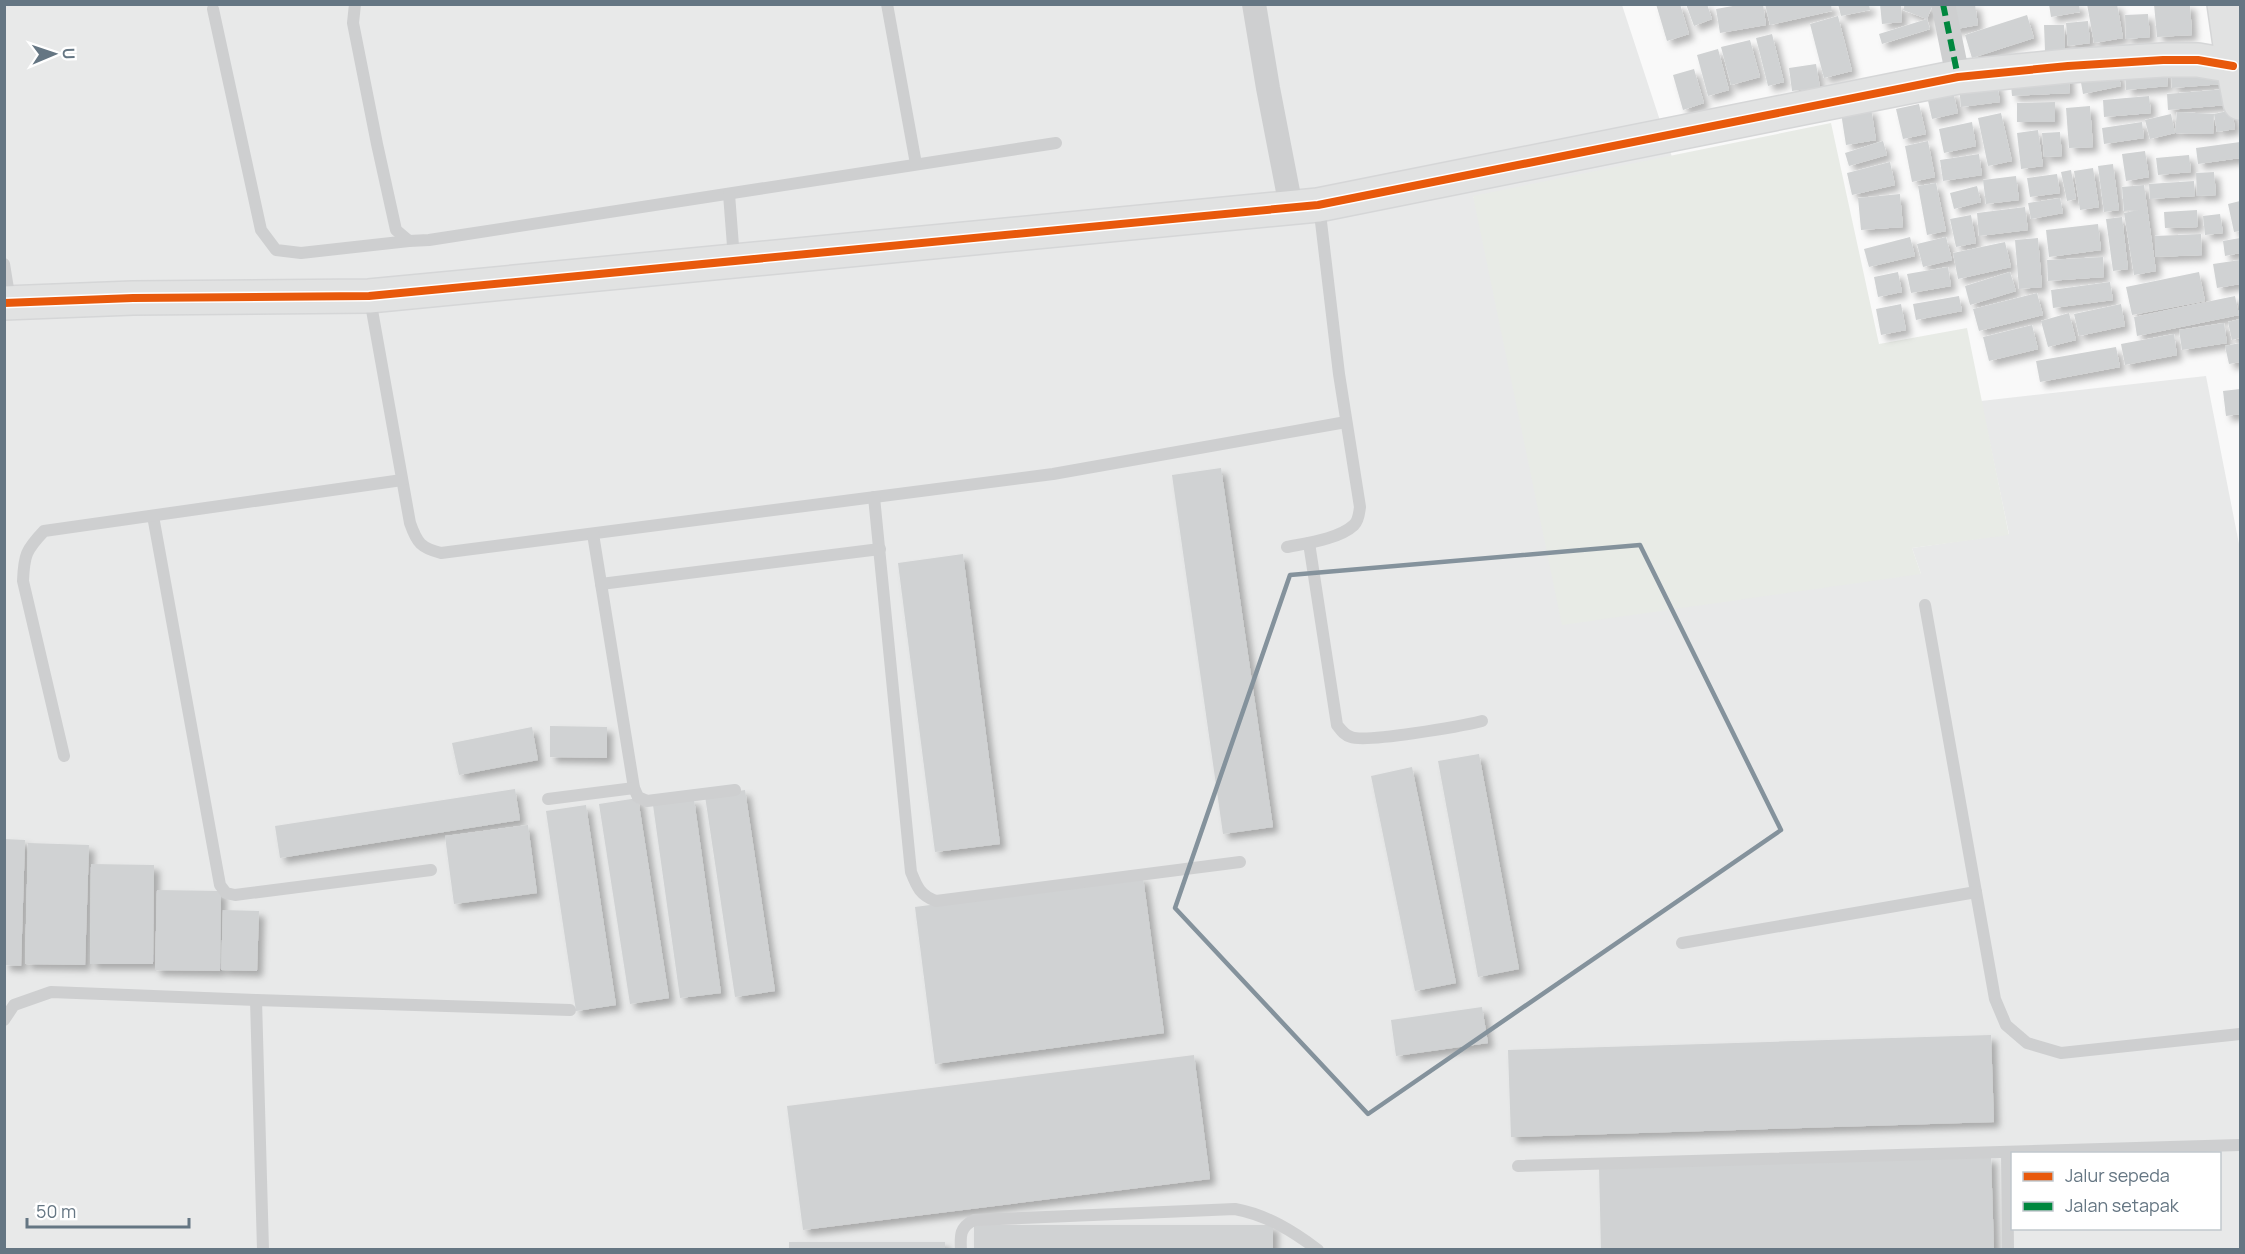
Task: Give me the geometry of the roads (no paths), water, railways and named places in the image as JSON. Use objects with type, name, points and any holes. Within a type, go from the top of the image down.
[{"type":"street","points":[[1254,4],[1268,88],[1305,206]]},
{"type":"street","points":[[1942,4],[1958,77]]},
{"type":"street","points":[[2224,4],[2232,66],[2241,103]]},
{"type":"street","points":[[7,303],[133,298],[369,296],[1305,206],[1958,77],[2068,66],[2163,60],[2198,60],[2232,66]]},
{"type":"lane","points":[[355,4],[354,23],[396,230],[409,241]]},
{"type":"lane","points":[[887,4],[916,164]]},
{"type":"lane","points":[[213,9],[261,230],[276,250],[301,254],[429,240],[1056,143]]},
{"type":"lane","points":[[729,194],[734,260]]},
{"type":"lane","points":[[1287,547],[1325,540],[1345,530],[1354,525],[1359,518],[1360,507],[1305,206]]},
{"type":"lane","points":[[4,264],[7,303]]},
{"type":"lane","points":[[369,296],[410,524],[416,539],[427,550],[441,553],[1053,474],[1346,422]]},
{"type":"lane","points":[[64,756],[23,581],[23,559],[29,546],[44,531],[402,480]]},
{"type":"lane","points":[[874,497],[911,872],[917,889],[925,897],[936,901],[1240,862]]},
{"type":"lane","points":[[153,516],[220,885],[226,893],[235,896],[431,870]]},
{"type":"lane","points":[[593,534],[634,788],[638,797],[647,801],[735,790]]},
{"type":"lane","points":[[1310,543],[1337,724],[1343,733],[1352,738],[1370,738],[1482,721]]},
{"type":"lane","points":[[601,584],[880,549]]},
{"type":"lane","points":[[1925,605],[1995,999],[2006,1025],[2027,1043],[2061,1053],[2241,1034]]},
{"type":"lane","points":[[548,799],[634,788]]},
{"type":"lane","points":[[1682,943],[1976,892]]},
{"type":"lane","points":[[4,1020],[14,1005],[51,992],[570,1010]]},
{"type":"lane","points":[[256,1000],[263,1250]]},
{"type":"lane","points":[[1518,1166],[2241,1145]]},
{"type":"lane","points":[[2007,1152],[2008,1250]]},
{"type":"lane","points":[[961,1250],[961,1231],[966,1224],[974,1220],[1236,1209],[1290,1229],[1318,1250]]}]
